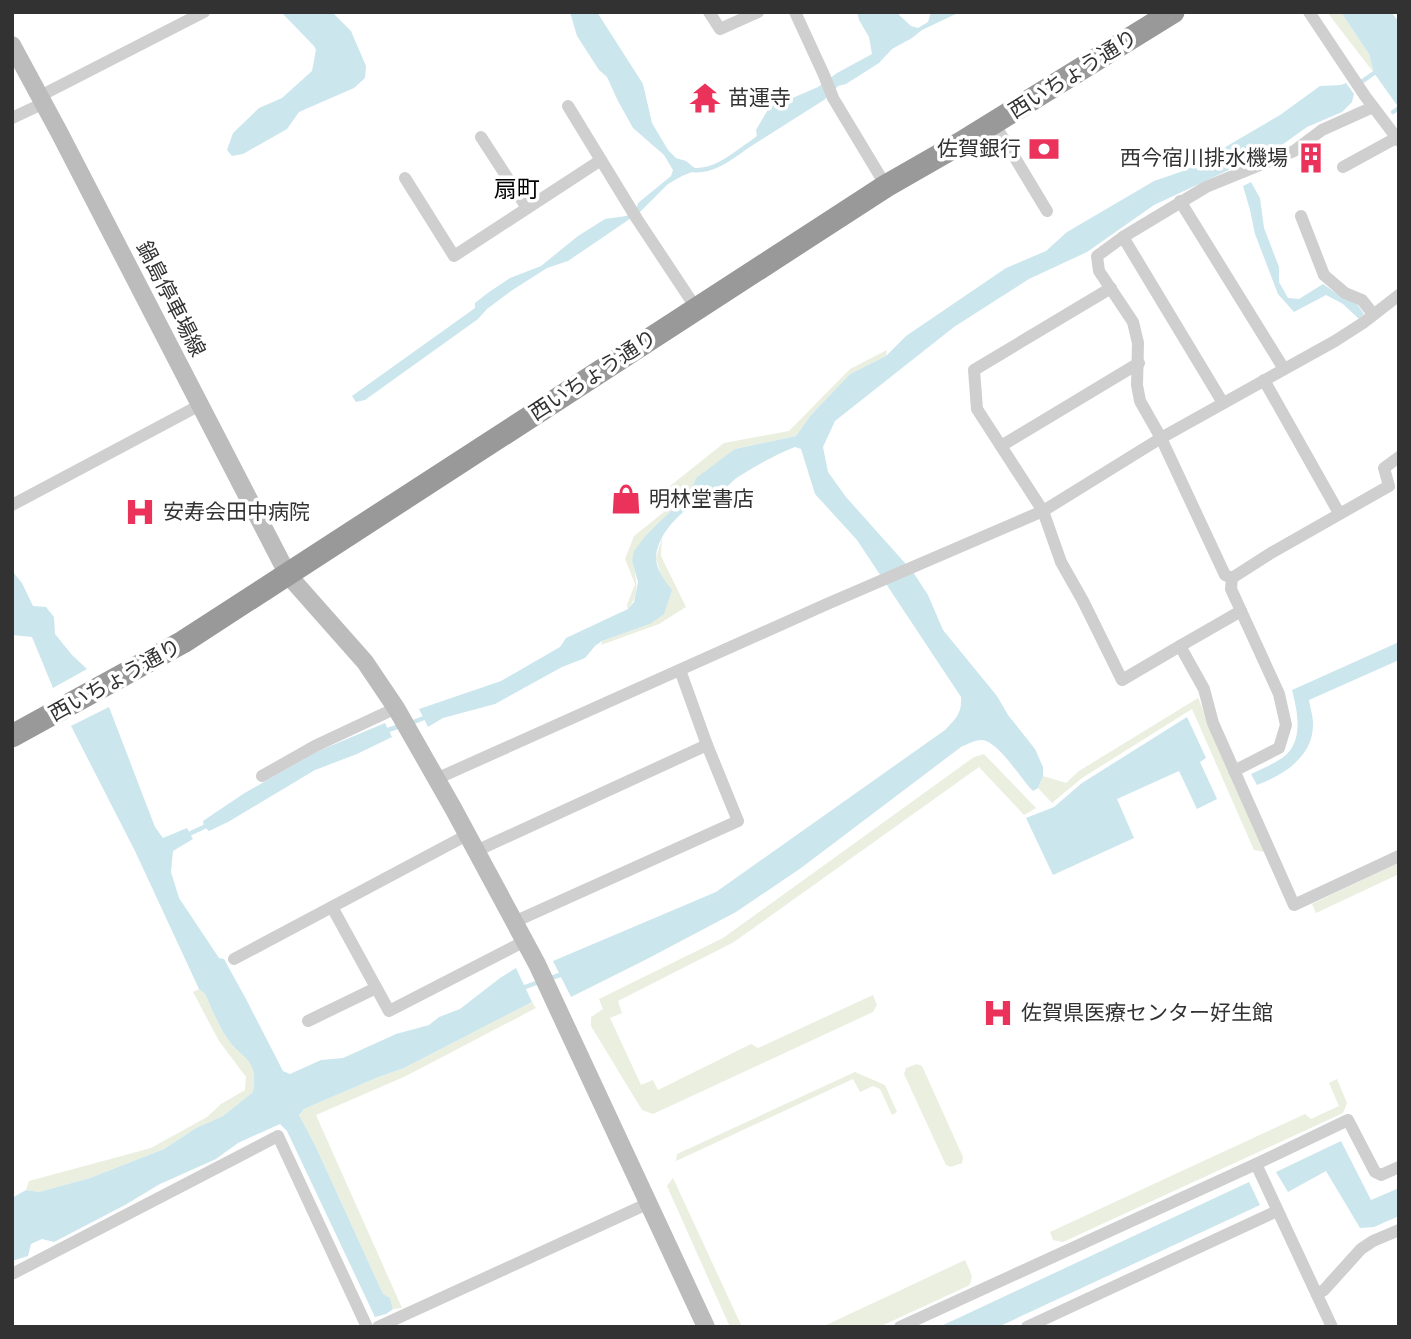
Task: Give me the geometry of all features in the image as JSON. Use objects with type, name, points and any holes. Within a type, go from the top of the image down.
[{"type":"highway","name":"西いちょう通り","points":[[12,736],[183,642],[886,186],[994,123],[1173,12]]},
{"type":"street","points":[[12,118],[204,12]]},
{"type":"street","points":[[709,12],[720,29],[758,12]]},
{"type":"street","points":[[795,12],[833,99],[886,186]]},
{"type":"street","points":[[1309,12],[1397,139],[1343,167]]},
{"type":"street","name":"鍋島停車場線","points":[[12,45],[288,575],[365,662],[396,708],[472,843],[537,964],[706,1327]]},
{"type":"street","points":[[1232,578],[1225,575],[1161,438],[1140,401],[1137,385],[1138,343],[1132,322],[1099,271],[1097,256],[1180,201],[1206,187],[1294,151],[1369,101]]},
{"type":"street","points":[[568,106],[696,308]]},
{"type":"street","points":[[994,123],[1047,211]]},
{"type":"street","points":[[481,136],[527,208]]},
{"type":"street","points":[[405,178],[454,256],[601,160]]},
{"type":"street","points":[[1180,201],[1284,369]]},
{"type":"street","points":[[1301,216],[1324,275],[1345,293],[1362,300],[1368,318]]},
{"type":"street","points":[[1123,237],[1223,403]]},
{"type":"street","points":[[1111,288],[974,370],[977,409],[1043,511],[1061,562],[1122,680],[1241,611]]},
{"type":"street","points":[[436,779],[1043,511],[1161,438],[1335,341],[1399,295]]},
{"type":"street","points":[[1001,446],[1139,363]]},
{"type":"street","points":[[1264,380],[1339,513]]},
{"type":"street","points":[[12,505],[201,405]]},
{"type":"street","points":[[1232,578],[1389,485],[1384,468],[1399,457]]},
{"type":"street","points":[[1232,578],[1231,589],[1279,694],[1286,725],[1279,748],[1234,771]]},
{"type":"street","points":[[1180,646],[1204,689],[1213,723],[1294,905],[1399,856]]},
{"type":"street","points":[[514,922],[738,821],[680,670]]},
{"type":"street","points":[[262,776],[314,746],[396,708]]},
{"type":"street","points":[[234,959],[332,907],[472,843],[707,745]]},
{"type":"street","points":[[332,907],[388,1012],[525,941]]},
{"type":"street","points":[[308,1021],[376,988]]},
{"type":"street","points":[[900,1327],[1348,1120],[1375,1172],[1381,1175],[1399,1167]]},
{"type":"street","points":[[12,1275],[278,1136],[367,1327]]},
{"type":"street","points":[[1256,1164],[1332,1327]]},
{"type":"street","points":[[378,1327],[649,1203]]},
{"type":"street","points":[[1027,1327],[1277,1211]]},
{"type":"street","points":[[1317,1294],[1324,1290],[1361,1249],[1399,1230]]},
{"type":"shaded area","points":[[1327,12],[1341,12],[1369,54],[1374,73]]},
{"type":"shaded area","points":[[887,350],[886,356],[850,374],[810,416],[796,436],[735,449],[693,486],[647,534],[632,561],[636,586],[628,609],[635,584],[625,559],[634,536],[674,504],[665,490],[724,443],[789,431],[850,369]]},
{"type":"shaded area","points":[[662,538],[661,556],[686,607],[659,624],[601,645],[602,641],[650,624],[662,579],[656,558]]},
{"type":"shaded area","points":[[1198,698],[1265,852],[1254,850],[1192,709],[1082,778],[1052,803],[1038,788],[1043,776],[1066,783],[1079,771]]},
{"type":"shaded area","points":[[984,754],[1036,808],[1024,815],[979,767],[734,942],[618,1001],[622,1013],[610,1018],[641,1085],[653,1080],[658,1090],[751,1044],[758,1048],[873,995],[877,1005],[873,1012],[653,1114],[642,1110],[591,1026],[591,1017],[603,1009],[599,999],[723,938],[974,757]]},
{"type":"shaded area","points":[[1398,863],[1399,877],[1397,875],[1316,913],[1312,904]]},
{"type":"shaded area","points":[[199,989],[205,994],[225,1035],[251,1065],[253,1092],[223,1116],[196,1128],[164,1149],[90,1178],[39,1192],[26,1190],[29,1181],[151,1148],[207,1117],[221,1104],[245,1090],[246,1077],[219,1041],[193,992]]},
{"type":"shaded area","points":[[532,1002],[536,1008],[406,1076],[316,1115],[402,1308],[393,1309],[390,1298],[383,1294],[299,1115],[304,1109],[404,1068]]},
{"type":"shaded area","points":[[917,1064],[922,1066],[963,1157],[962,1163],[951,1167],[946,1165],[904,1074],[906,1068]]},
{"type":"shaded area","points":[[855,1072],[885,1085],[897,1112],[892,1115],[880,1089],[873,1086],[860,1092],[853,1079],[676,1161],[677,1154]]},
{"type":"shaded area","points":[[1337,1079],[1347,1103],[1343,1113],[1063,1242],[1053,1240],[1050,1232],[1305,1114],[1311,1119],[1339,1106],[1329,1083]]},
{"type":"shaded area","points":[[673,1178],[742,1327],[730,1327],[667,1186]]},
{"type":"shaded area","points":[[965,1260],[972,1276],[970,1285],[879,1327],[822,1327]]},
{"type":"water","points":[[281,12],[332,12],[351,31],[366,66],[365,78],[354,88],[299,112],[287,129],[243,154],[232,156],[227,150],[233,133],[259,108],[282,98],[312,71],[316,50],[314,46]]},
{"type":"water","points":[[570,12],[597,12],[643,84],[652,123],[668,150],[697,170],[668,184],[640,212],[568,261],[547,268],[511,291],[478,319],[365,400],[356,402],[352,396],[475,308],[475,303],[489,292],[510,278],[541,266],[578,236],[605,219],[626,216],[671,176],[673,170],[664,155],[633,128],[607,77],[599,70],[577,36]]},
{"type":"water","points":[[857,12],[896,12],[911,26],[918,28],[928,22],[931,12],[960,12],[922,30],[892,49],[879,63],[846,84],[838,86],[824,100],[745,150],[741,148],[757,136],[756,130],[770,106],[818,87],[872,54],[869,37]]},
{"type":"water","points":[[1341,12],[1391,12],[1399,22],[1399,108],[1374,73],[1369,54]]},
{"type":"water","points":[[1346,83],[1354,94],[1352,102],[1342,112],[1307,127],[1282,145],[1154,205],[1087,252],[1029,279],[954,327],[835,421],[823,447],[828,472],[846,497],[913,572],[928,595],[943,630],[997,696],[1008,715],[1035,749],[1043,767],[1038,788],[1033,791],[1001,752],[988,742],[979,740],[969,743],[801,868],[736,912],[571,997],[553,961],[716,892],[945,730],[959,712],[961,697],[857,540],[815,494],[801,449],[795,447],[759,464],[721,491],[697,502],[670,525],[661,540],[656,562],[672,590],[664,614],[650,624],[602,641],[585,658],[562,667],[495,704],[443,718],[428,727],[419,709],[501,681],[560,647],[566,638],[628,609],[634,602],[638,582],[632,561],[634,551],[647,534],[677,505],[693,486],[696,478],[735,449],[796,436],[810,416],[850,374],[886,356],[906,336],[1006,268],[1046,251],[1067,232],[1154,181],[1186,170],[1280,115],[1320,86]]},
{"type":"water","points":[[1251,182],[1260,198],[1264,228],[1279,267],[1279,282],[1288,298],[1299,299],[1323,284],[1357,304],[1364,314],[1359,319],[1343,304],[1326,295],[1294,312],[1278,294],[1255,234],[1243,186]]},
{"type":"water","points":[[12,571],[22,583],[33,606],[46,607],[54,617],[55,634],[87,669],[53,688],[32,637],[12,635]]},
{"type":"water","points":[[1399,642],[1399,660],[1309,700],[1313,720],[1312,735],[1303,754],[1287,770],[1257,785],[1251,774],[1286,755],[1295,740],[1298,724],[1292,690]]},
{"type":"water","points":[[109,707],[155,827],[163,838],[187,828],[193,839],[173,851],[171,872],[179,898],[219,958],[224,959],[283,1071],[290,1074],[321,1060],[343,1058],[396,1034],[429,1025],[439,1017],[460,1009],[516,968],[532,1002],[404,1068],[304,1109],[299,1115],[383,1294],[390,1298],[393,1309],[386,1314],[375,1317],[287,1131],[280,1124],[238,1143],[216,1159],[160,1184],[54,1242],[42,1239],[31,1244],[28,1256],[12,1261],[12,1198],[26,1190],[39,1192],[90,1178],[164,1149],[196,1128],[223,1116],[253,1092],[251,1065],[225,1035],[205,994],[199,989],[135,851],[71,726]]},
{"type":"water","points":[[1187,717],[1206,758],[1200,762],[1217,799],[1197,809],[1179,771],[1117,799],[1134,838],[1053,875],[1026,818],[1054,807],[1082,783]]},
{"type":"water","points":[[385,723],[392,737],[315,770],[228,822],[209,831],[204,827],[203,821],[243,794],[316,752]]},
{"type":"water","points":[[1341,1141],[1371,1200],[1399,1188],[1399,1216],[1374,1227],[1360,1228],[1326,1171],[1288,1192],[1276,1172]]},
{"type":"water","points":[[1249,1182],[1260,1205],[998,1327],[939,1327]]},
{"type":"waterway","points":[[1360,83],[1380,72]]},
{"type":"waterway","points":[[1393,112],[1399,108]]},
{"type":"waterway","points":[[693,170],[715,166],[747,146]]},
{"type":"waterway","points":[[411,723],[424,718]]},
{"type":"waterway","points":[[388,730],[400,726]]},
{"type":"waterway","points":[[191,833],[204,827]]},
{"type":"waterway","points":[[548,979],[560,975]]},
{"type":"waterway","points":[[525,987],[539,982]]},
{"type":"place","name":"苗運寺","points":[[705,98]]},
{"type":"place","name":"佐賀銀行","points":[[1044,149]]},
{"type":"place","name":"西今宿川排水機場","points":[[1311,158]]},
{"type":"place","name":"明林堂書店","points":[[626,499]]},
{"type":"place","name":"安寿会田中病院","points":[[140,512]]},
{"type":"place","name":"佐賀県医療センター好生館","points":[[998,1013]]},
{"type":"district","name":"扇町","points":[[517,189]]}]
